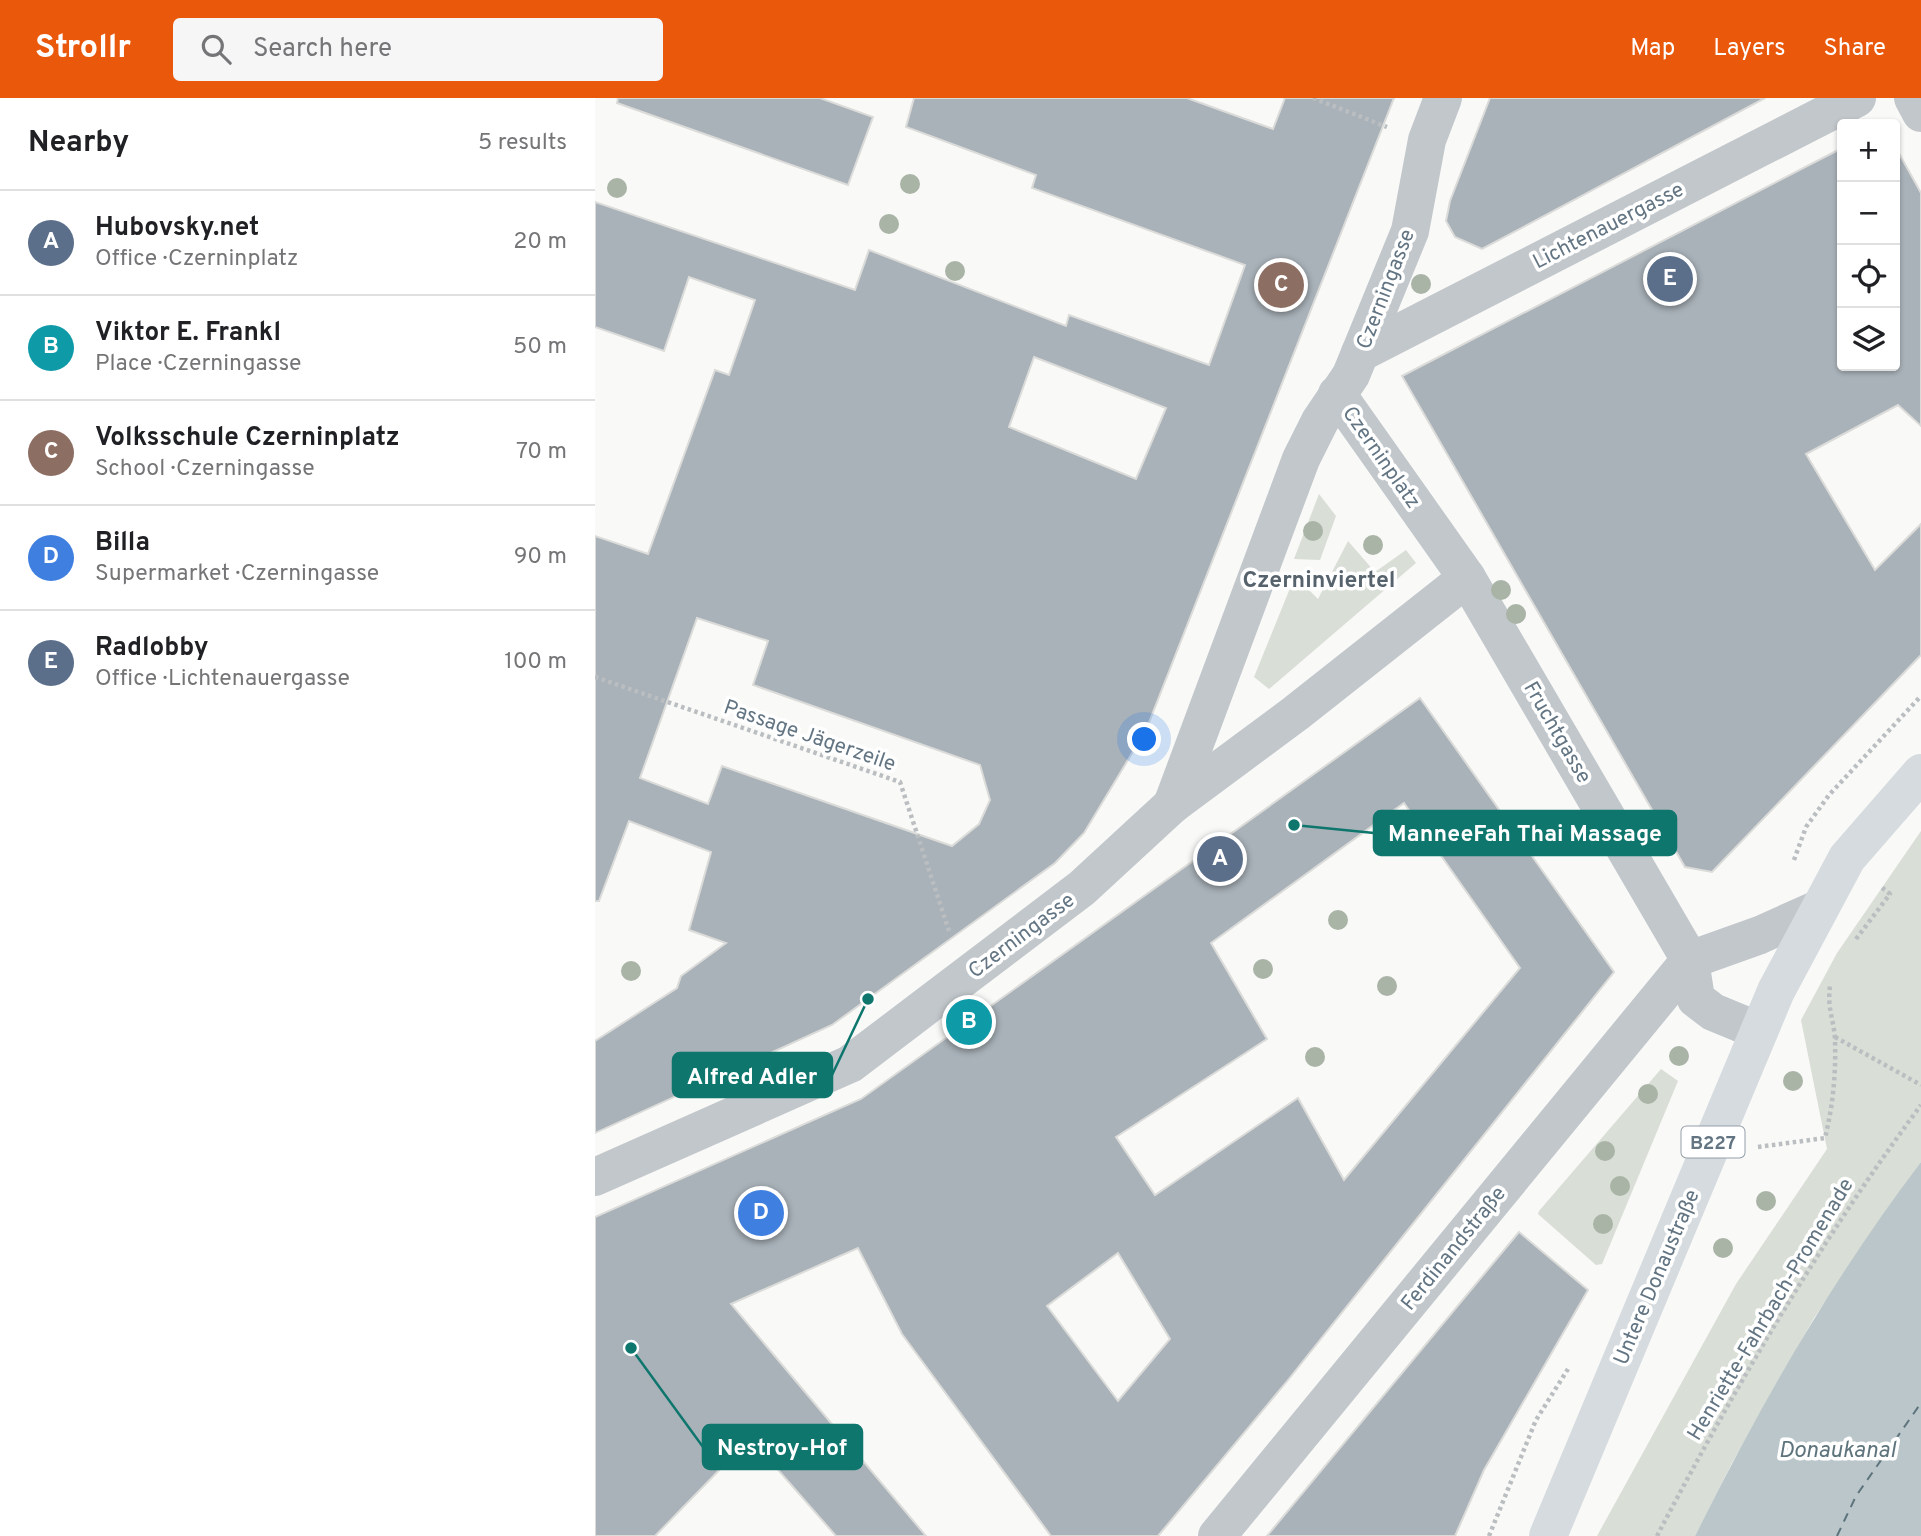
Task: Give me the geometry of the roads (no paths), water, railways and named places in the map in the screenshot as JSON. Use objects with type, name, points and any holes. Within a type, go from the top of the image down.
[{"type":"main road","name":"Untere Donaustraße","points":[[1548,1536],[1759,1031],[1818,909],[1847,858],[1921,773]]},
{"type":"street","name":"Czerningasse","points":[[1337,394],[1351,375],[1410,231],[1427,140],[1443,98]]},
{"type":"street","name":"Lichtenauergasse","points":[[1360,353],[1857,98]]},
{"type":"street","points":[[1913,98],[1921,113]]},
{"type":"street","name":"Czerninplatz","points":[[1172,804],[1301,459],[1337,394],[1467,578]]},
{"type":"street","points":[[1172,804],[1296,713],[1467,578]]},
{"type":"street","name":"Fruchtgasse","points":[[1467,578],[1690,960],[1696,999],[1713,1012],[1759,1031]]},
{"type":"street","name":"Czerningasse","points":[[595,1177],[850,1064],[1082,888],[1172,804]]},
{"type":"street","points":[[1690,960],[1760,936],[1818,909]]},
{"type":"street","name":"Ferdinandstraße","points":[[1217,1536],[1690,960]]},
{"type":"water","name":"Donaukanal","points":[[1921,1162],[1921,1536],[1695,1536],[1799,1343],[1858,1251]]},
{"type":"place","name":"Radlobby","points":[[1670,279]]},
{"type":"place","name":"Volksschule Czerninplatz","points":[[1281,285]]},
{"type":"place","name":"ManneeFah Thai Massage","points":[[1294,825]]},
{"type":"place","name":"Hubovsky.net","points":[[1220,859]]},
{"type":"place","name":"Alfred Adler","points":[[868,999]]},
{"type":"place","name":"Viktor E. Frankl","points":[[969,1022]]},
{"type":"place","name":"Billa","points":[[761,1213]]},
{"type":"place","name":"Nestroy-Hof","points":[[631,1348]]},
{"type":"district","name":"Czerninviertel","points":[[1319,579]]}]
